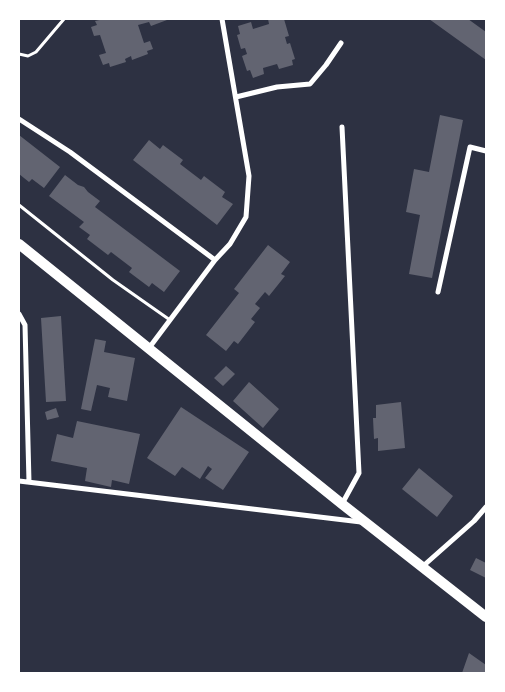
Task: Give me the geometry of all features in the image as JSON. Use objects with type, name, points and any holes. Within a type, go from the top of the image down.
[{"type":"main road","points":[[19,244],[342,504],[486,617]]},
{"type":"street","points":[[149,348],[215,260],[230,244],[246,217],[249,176],[222,19]]},
{"type":"street","points":[[236,97],[276,87],[310,84],[341,43]]},
{"type":"street","points":[[19,119],[70,152],[215,260]]},
{"type":"street","points":[[342,127],[359,473],[342,504]]},
{"type":"street","points":[[438,292],[470,147],[486,151]]},
{"type":"street","points":[[19,314],[25,325],[29,482]]},
{"type":"street","points":[[19,481],[365,522]]},
{"type":"street","points":[[422,567],[474,521],[486,507]]},
{"type":"lane","points":[[19,54],[28,56],[36,52],[64,19]]},
{"type":"lane","points":[[19,205],[113,280],[170,321]]},
{"type":"building","points":[[104,19],[167,20],[151,26],[149,22],[138,25],[144,43],[150,41],[153,49],[147,51],[148,54],[132,60],[131,56],[125,59],[126,62],[110,67],[109,63],[103,65],[99,55],[106,53],[100,35],[94,36],[91,27],[97,25],[95,21]]},
{"type":"building","points":[[268,19],[284,19],[289,36],[285,37],[287,44],[290,43],[295,59],[292,60],[293,65],[279,69],[277,64],[263,68],[264,74],[253,78],[250,70],[247,71],[242,56],[247,54],[245,48],[241,49],[237,35],[240,34],[238,26],[251,22],[253,29],[269,24]]},
{"type":"building","points":[[429,19],[468,19],[486,32],[486,60]]},
{"type":"building","points":[[440,115],[463,120],[432,278],[409,274],[420,215],[406,212],[414,169],[429,172]]},
{"type":"building","points":[[19,135],[60,167],[44,188],[32,179],[29,182],[19,174]]},
{"type":"building","points":[[149,140],[160,149],[163,145],[183,160],[180,164],[201,180],[204,176],[225,192],[222,197],[233,204],[217,225],[133,160]]},
{"type":"building","points":[[65,175],[78,185],[84,187],[100,201],[95,207],[180,271],[164,292],[152,283],[149,287],[129,272],[132,268],[111,252],[108,255],[87,239],[90,235],[79,227],[84,222],[49,196]]},
{"type":"building","points":[[268,245],[290,262],[281,274],[285,276],[269,296],[265,292],[255,304],[260,308],[251,319],[255,322],[238,344],[234,341],[226,351],[206,335],[239,293],[234,289]]},
{"type":"building","points":[[61,316],[66,401],[46,402],[41,318]]},
{"type":"building","points":[[95,339],[106,341],[104,352],[135,358],[127,401],[108,397],[110,388],[97,385],[91,411],[81,409]]},
{"type":"building","points":[[226,366],[235,374],[223,386],[214,378]]},
{"type":"building","points":[[249,382],[279,409],[263,428],[233,401]]},
{"type":"building","points":[[401,402],[405,448],[378,451],[378,438],[374,439],[373,418],[376,418],[376,405]]},
{"type":"building","points":[[181,407],[249,452],[223,490],[205,478],[212,469],[208,466],[200,479],[182,467],[175,476],[147,458]]},
{"type":"building","points":[[56,408],[59,417],[47,420],[45,412]]},
{"type":"building","points":[[77,421],[140,434],[129,484],[112,480],[111,487],[85,481],[87,468],[51,461],[57,434],[73,438]]},
{"type":"building","points":[[419,468],[453,496],[437,517],[402,489]]},
{"type":"building","points":[[476,558],[486,563],[486,578],[470,570]]},
{"type":"building","points":[[469,653],[486,665],[486,673],[462,673]]}]
